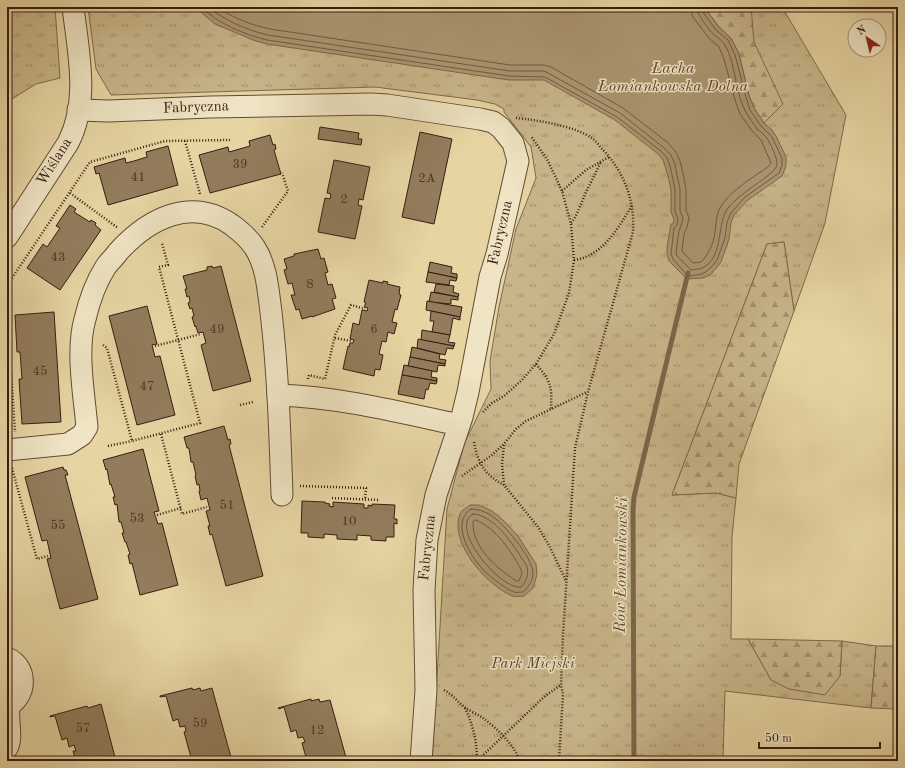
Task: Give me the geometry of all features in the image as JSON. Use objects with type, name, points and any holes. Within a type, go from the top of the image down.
[{"type":"street","name":"Wiślana","points":[[7,237],[75,130],[81,80],[73,7]]},
{"type":"street","name":"Fabryczna","points":[[78,110],[109,111],[210,107],[371,104],[493,122],[501,128],[513,143],[518,161],[497,254],[490,277],[468,392],[466,431],[441,478],[427,540],[424,570],[426,690],[421,761]]},
{"type":"street","points":[[11,449],[68,444],[82,435],[87,427],[81,350],[84,320],[93,293],[105,268],[128,241],[150,225],[172,214],[187,211],[200,211],[222,218],[241,232],[255,247],[264,266],[274,341],[278,395],[290,491]]},
{"type":"street","points":[[278,395],[355,402],[466,431]]},
{"type":"street","points":[[7,748],[10,743],[7,714],[8,706],[16,701],[21,693],[23,684],[22,674],[17,665],[8,656]]},
{"type":"path","points":[[512,120],[516,118],[566,127],[593,139],[609,156],[620,172],[627,187],[634,218],[633,232],[588,392],[575,448],[561,685],[563,694],[559,761]]},
{"type":"path","points":[[516,118],[520,122]]},
{"type":"path","points":[[480,416],[492,403],[504,396],[522,380],[536,364],[554,334],[569,293],[574,260],[570,224],[562,191],[548,161],[527,131]]},
{"type":"path","points":[[7,289],[10,281],[90,162],[165,141],[230,140]]},
{"type":"path","points":[[185,141],[200,197]]},
{"type":"path","points":[[562,191],[586,170],[609,156]]},
{"type":"path","points":[[570,224],[578,215],[601,161]]},
{"type":"path","points":[[262,228],[288,192],[282,173]]},
{"type":"path","points":[[70,193],[124,232]]},
{"type":"path","points":[[574,260],[583,258],[597,251],[610,239],[632,206]]},
{"type":"path","points":[[108,446],[161,434],[200,423],[159,267],[168,265],[162,243]]},
{"type":"path","points":[[307,381],[309,375],[325,379],[335,338],[351,305],[365,309]]},
{"type":"path","points":[[7,312],[11,449],[37,559],[48,556]]},
{"type":"path","points":[[155,346],[201,334]]},
{"type":"path","points":[[335,338],[351,342]]},
{"type":"path","points":[[102,345],[107,348],[132,440]]},
{"type":"path","points":[[536,364],[547,377],[551,388],[551,409]]},
{"type":"path","points":[[441,478],[450,481],[461,476],[481,464],[504,444],[516,429],[526,421],[588,392]]},
{"type":"path","points":[[240,405],[253,402]]},
{"type":"path","points":[[466,431],[481,464],[492,479],[504,486],[538,527],[567,581]]},
{"type":"path","points":[[161,434],[182,514],[207,507]]},
{"type":"path","points":[[504,444],[502,464],[504,486]]},
{"type":"path","points":[[290,491],[366,488],[366,500]]},
{"type":"path","points":[[332,498],[378,500]]},
{"type":"path","points":[[157,515],[181,508]]},
{"type":"path","points":[[477,761],[545,696],[561,685]]},
{"type":"path","points":[[426,690],[442,690],[448,692],[465,708],[486,720],[503,736],[518,755],[520,761]]},
{"type":"path","points":[[465,708],[472,723],[475,736],[477,761]]},
{"type":"green space","points":[[7,7],[55,7],[60,78],[36,84],[7,102]]},
{"type":"green space","name":"Park Miejski","points":[[88,7],[782,7],[846,115],[825,223],[794,311],[784,242],[767,244],[672,495],[716,493],[736,498],[732,537],[731,639],[748,639],[771,680],[840,676],[842,641],[876,646],[871,708],[725,691],[723,761],[432,761],[447,509],[464,444],[491,389],[490,361],[499,307],[516,229],[536,178],[531,147],[504,112],[504,109],[495,104],[477,100],[375,87],[111,95],[96,69]]},
{"type":"green space","points":[[704,7],[751,7],[754,42],[783,104],[764,123],[754,108],[749,96],[739,54],[731,38],[719,27]]},
{"type":"green space","points":[[784,242],[794,311],[739,464],[736,498],[716,493],[672,495],[767,244]]},
{"type":"green space","points":[[748,639],[842,641],[840,676],[825,695],[789,689],[771,680]]},
{"type":"green space","points":[[876,646],[898,646],[898,709],[871,708]]},
{"type":"water","name":"Łacha Łomiankowska Dolna","points":[[195,7],[704,7],[719,27],[731,38],[739,54],[749,96],[754,108],[764,123],[776,136],[786,157],[786,166],[782,176],[748,200],[734,215],[731,223],[729,239],[721,262],[718,266],[710,275],[703,278],[687,279],[669,261],[667,254],[671,224],[673,224],[674,219],[671,212],[671,190],[663,160],[658,154],[615,120],[544,80],[509,80],[267,44],[253,40],[215,24]]},
{"type":"water","points":[[470,505],[479,505],[492,511],[504,521],[518,536],[536,564],[537,575],[533,588],[524,596],[512,596],[493,584],[476,566],[463,546],[459,535],[459,517],[461,512]]},
{"type":"building","points":[[320,127],[359,133],[358,139],[362,139],[361,145],[318,139]]},
{"type":"building","points":[[420,132],[452,139],[434,224],[402,217]]},
{"type":"building","points":[[270,135],[273,145],[275,144],[276,149],[274,150],[281,174],[210,193],[199,155],[228,147],[229,152],[250,146],[249,141]]},
{"type":"building","points":[[168,146],[178,185],[108,205],[99,173],[96,174],[94,167],[125,158],[126,163],[134,161],[147,157],[146,152]]},
{"type":"building","points":[[334,160],[370,167],[363,200],[359,199],[358,205],[362,206],[355,239],[318,232],[325,198],[330,199],[331,194],[327,193]]},
{"type":"building","points":[[70,205],[76,209],[74,212],[90,222],[91,220],[96,223],[95,225],[101,230],[60,290],[27,268],[43,244],[47,247],[60,228],[56,226]]},
{"type":"building","points":[[318,249],[321,259],[324,258],[328,272],[325,273],[328,285],[332,284],[336,298],[332,299],[335,309],[302,319],[299,309],[296,310],[291,295],[295,295],[292,283],[288,284],[284,270],[287,269],[284,259],[294,256],[294,254]]},
{"type":"building","points":[[430,262],[452,267],[451,273],[457,274],[457,278],[428,272]]},
{"type":"building","points":[[212,266],[213,268],[221,266],[251,381],[213,391],[201,345],[206,343],[203,332],[198,333],[196,326],[195,327],[192,317],[194,316],[192,308],[190,309],[188,303],[190,302],[189,296],[187,297],[185,289],[187,289],[183,276],[207,270],[207,267]]},
{"type":"building","points":[[428,272],[457,278],[456,281],[450,280],[449,285],[426,282]]},
{"type":"building","points":[[369,280],[383,283],[383,281],[388,282],[387,284],[400,287],[399,294],[401,295],[397,310],[395,309],[392,322],[397,323],[394,334],[388,332],[386,342],[382,341],[379,354],[383,355],[380,370],[375,369],[374,376],[343,369],[348,346],[349,347],[350,343],[353,343],[354,340],[350,339],[353,323],[359,325],[362,310],[367,311],[368,308],[364,307],[366,303],[364,302]]},
{"type":"building","points":[[436,284],[454,286],[453,292],[459,294],[458,297],[434,292]]},
{"type":"building","points":[[431,292],[458,297],[458,300],[451,299],[451,304],[429,302]]},
{"type":"building","points":[[427,301],[462,307],[460,317],[426,310]]},
{"type":"building","points":[[147,306],[157,344],[152,345],[155,357],[160,356],[175,415],[137,425],[109,316]]},
{"type":"building","points":[[431,311],[460,317],[460,320],[453,318],[450,335],[432,332],[434,321],[430,321]]},
{"type":"building","points":[[54,312],[61,422],[22,424],[19,379],[22,379],[20,352],[17,352],[15,315]]},
{"type":"building","points":[[422,330],[450,335],[448,342],[455,343],[454,346],[421,340]]},
{"type":"building","points":[[418,339],[454,346],[453,349],[447,348],[445,355],[417,348]]},
{"type":"building","points":[[412,347],[440,354],[439,359],[446,360],[445,364],[410,357]]},
{"type":"building","points":[[410,357],[445,364],[445,366],[438,365],[437,372],[408,366]]},
{"type":"building","points":[[404,365],[432,371],[431,377],[437,378],[437,381],[402,375]]},
{"type":"building","points":[[402,375],[437,381],[436,384],[430,383],[428,390],[426,389],[424,399],[398,394]]},
{"type":"building","points":[[224,426],[228,440],[230,439],[231,444],[229,445],[263,576],[226,586],[212,534],[210,535],[208,526],[210,526],[206,511],[210,510],[207,498],[201,500],[199,484],[197,485],[193,462],[191,462],[189,448],[187,448],[184,437]]},
{"type":"building","points":[[143,449],[159,511],[154,512],[158,524],[162,523],[178,585],[140,595],[132,563],[130,564],[128,555],[130,554],[122,533],[124,533],[121,522],[119,522],[117,504],[115,505],[113,497],[115,497],[103,460]]},
{"type":"building","points":[[63,467],[68,475],[65,475],[98,599],[60,609],[47,559],[51,558],[47,540],[42,541],[25,477]]},
{"type":"building","points":[[302,501],[325,502],[330,504],[329,506],[333,507],[333,502],[364,504],[364,508],[368,508],[368,505],[372,506],[372,504],[395,505],[394,519],[397,519],[397,524],[394,523],[394,537],[386,537],[386,541],[371,540],[371,536],[357,535],[357,540],[337,539],[337,535],[324,534],[324,538],[308,537],[308,533],[301,533]]},
{"type":"building","points":[[192,688],[193,690],[200,688],[201,691],[212,688],[232,761],[192,761],[184,732],[186,731],[185,726],[180,727],[178,719],[173,721],[166,696],[160,696]]},
{"type":"building","points":[[311,699],[311,701],[319,699],[320,702],[330,700],[347,761],[307,761],[302,743],[305,742],[303,737],[298,738],[296,730],[291,732],[284,707],[278,708]]},
{"type":"building","points":[[101,704],[116,761],[76,761],[73,751],[76,751],[74,745],[69,747],[67,738],[62,740],[55,716],[50,716],[87,706],[88,708]]},
{"type":"waterway","name":"Rów Łomiankowski","points":[[634,761],[634,497],[688,273]]}]
